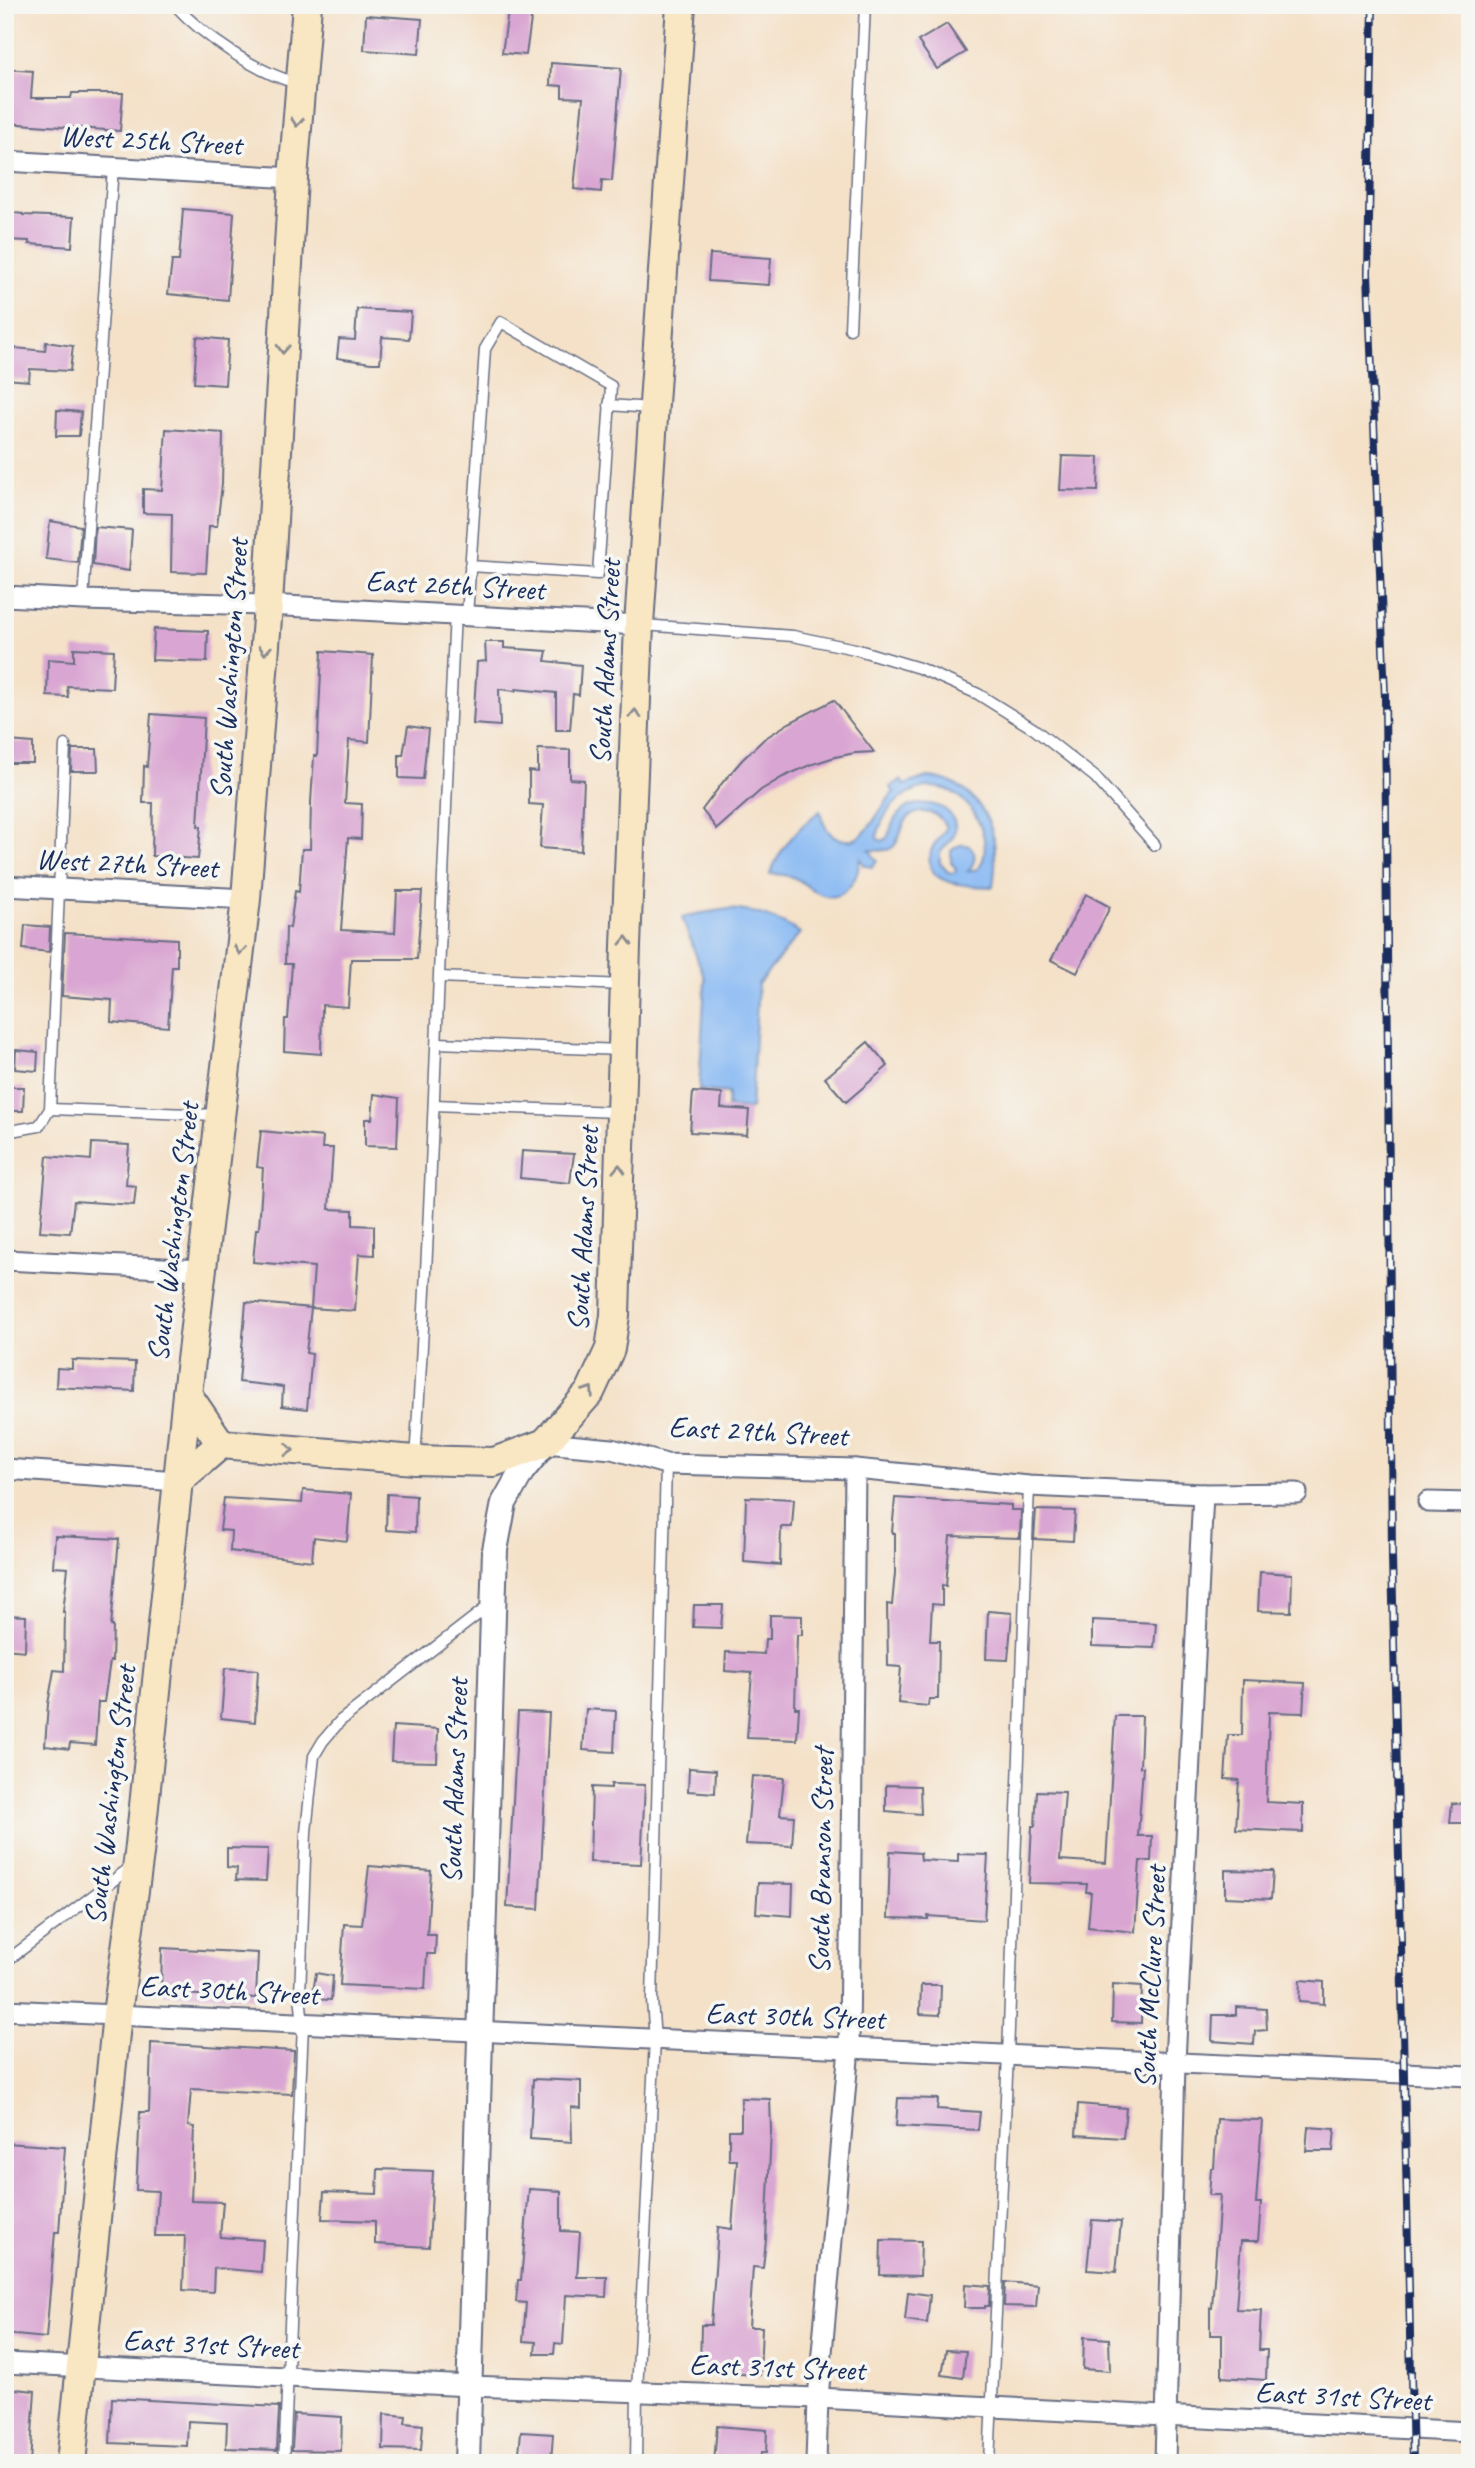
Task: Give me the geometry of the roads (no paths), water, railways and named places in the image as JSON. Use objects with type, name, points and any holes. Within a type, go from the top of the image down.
[{"type":"main road","name":"South Washington Street","points":[[71,2463],[117,2014],[137,1863],[187,1394],[246,899],[268,605],[293,178],[307,5]]},
{"type":"main road","name":"South Adams Street","points":[[545,1443],[590,1392],[610,1349],[615,1315],[639,625],[681,5]]},
{"type":"main road","points":[[178,1481],[221,1444],[187,1394]]},
{"type":"main road","name":"East 29th Street","points":[[221,1444],[415,1460],[494,1462],[545,1443]]},
{"type":"street","name":"West 25th Street","points":[[5,161],[293,178]]},
{"type":"street","name":"East 26th Street","points":[[5,596],[268,605],[639,625]]},
{"type":"street","name":"West 27th Street","points":[[5,886],[246,899]]},
{"type":"street","points":[[5,1260],[202,1270]]},
{"type":"street","name":"East 29th Street","points":[[545,1443],[612,1448],[666,1464],[855,1469],[1029,1486],[1203,1494],[1297,1493]]},
{"type":"street","name":"South Adams Street","points":[[467,2463],[495,1550],[503,1503],[522,1471],[545,1443]]},
{"type":"street","points":[[5,1469],[178,1481]]},
{"type":"street","name":"South Branson Street","points":[[816,2463],[818,2398],[849,2048],[855,1469]]},
{"type":"street","name":"South McClure Street","points":[[1165,2463],[1175,2062],[1203,1494]]},
{"type":"street","points":[[1427,1502],[1470,1503]]},
{"type":"street","name":"East 30th Street","points":[[5,2010],[1470,2076]]},
{"type":"street","name":"East 31st Street","points":[[5,2363],[470,2386],[818,2398],[1470,2432]]},
{"type":"lane","points":[[175,5],[229,50],[277,78],[300,83]]},
{"type":"lane","points":[[850,329],[866,5]]},
{"type":"lane","points":[[83,600],[113,167]]},
{"type":"lane","points":[[415,1460],[437,1042],[446,790],[461,615],[470,566],[485,349],[501,322],[611,386],[598,574],[470,566]]},
{"type":"lane","points":[[610,405],[652,408]]},
{"type":"lane","points":[[639,625],[793,636],[855,649],[919,668],[978,694],[1034,729],[1095,777],[1156,845]]},
{"type":"lane","points":[[5,1132],[40,1126],[50,1109],[65,745]]},
{"type":"lane","points":[[440,977],[625,985]]},
{"type":"lane","points":[[437,1042],[623,1050]]},
{"type":"lane","points":[[434,1105],[621,1112]]},
{"type":"lane","points":[[50,1109],[220,1116]]},
{"type":"lane","points":[[636,2463],[637,2392],[655,2040],[652,2000],[666,1464]]},
{"type":"lane","points":[[989,2463],[1008,2055],[1029,1486]]},
{"type":"lane","points":[[284,2463],[303,2025],[300,1995],[306,1832],[314,1756],[340,1721],[493,1603]]},
{"type":"lane","points":[[5,1962],[137,1863]]},
{"type":"water","points":[[927,777],[941,779],[954,784],[976,802],[984,813],[994,840],[993,887],[961,885],[940,878],[933,872],[930,863],[931,851],[946,827],[935,815],[924,812],[908,818],[892,848],[869,850],[877,860],[872,867],[864,865],[860,858],[856,876],[847,890],[840,894],[824,895],[794,878],[770,874],[790,839],[820,811],[826,827],[834,836],[856,839],[870,826],[894,792],[890,787],[901,780],[904,785]],"holes":[[[926,787],[945,789],[957,795],[973,813],[979,824],[985,848],[978,869],[968,871],[973,864],[974,853],[972,848],[963,845],[951,851],[955,873],[948,872],[940,863],[940,853],[951,840],[955,830],[950,814],[936,805],[910,806],[895,819],[887,838],[882,841],[877,838],[883,820],[900,798]]]},
{"type":"water","points":[[728,909],[766,916],[800,933],[758,984],[751,1109],[727,1107],[728,1093],[699,1090],[705,979],[682,918]]},
{"type":"railway","points":[[1373,5],[1368,273],[1385,697],[1392,1557],[1413,2463]]}]
